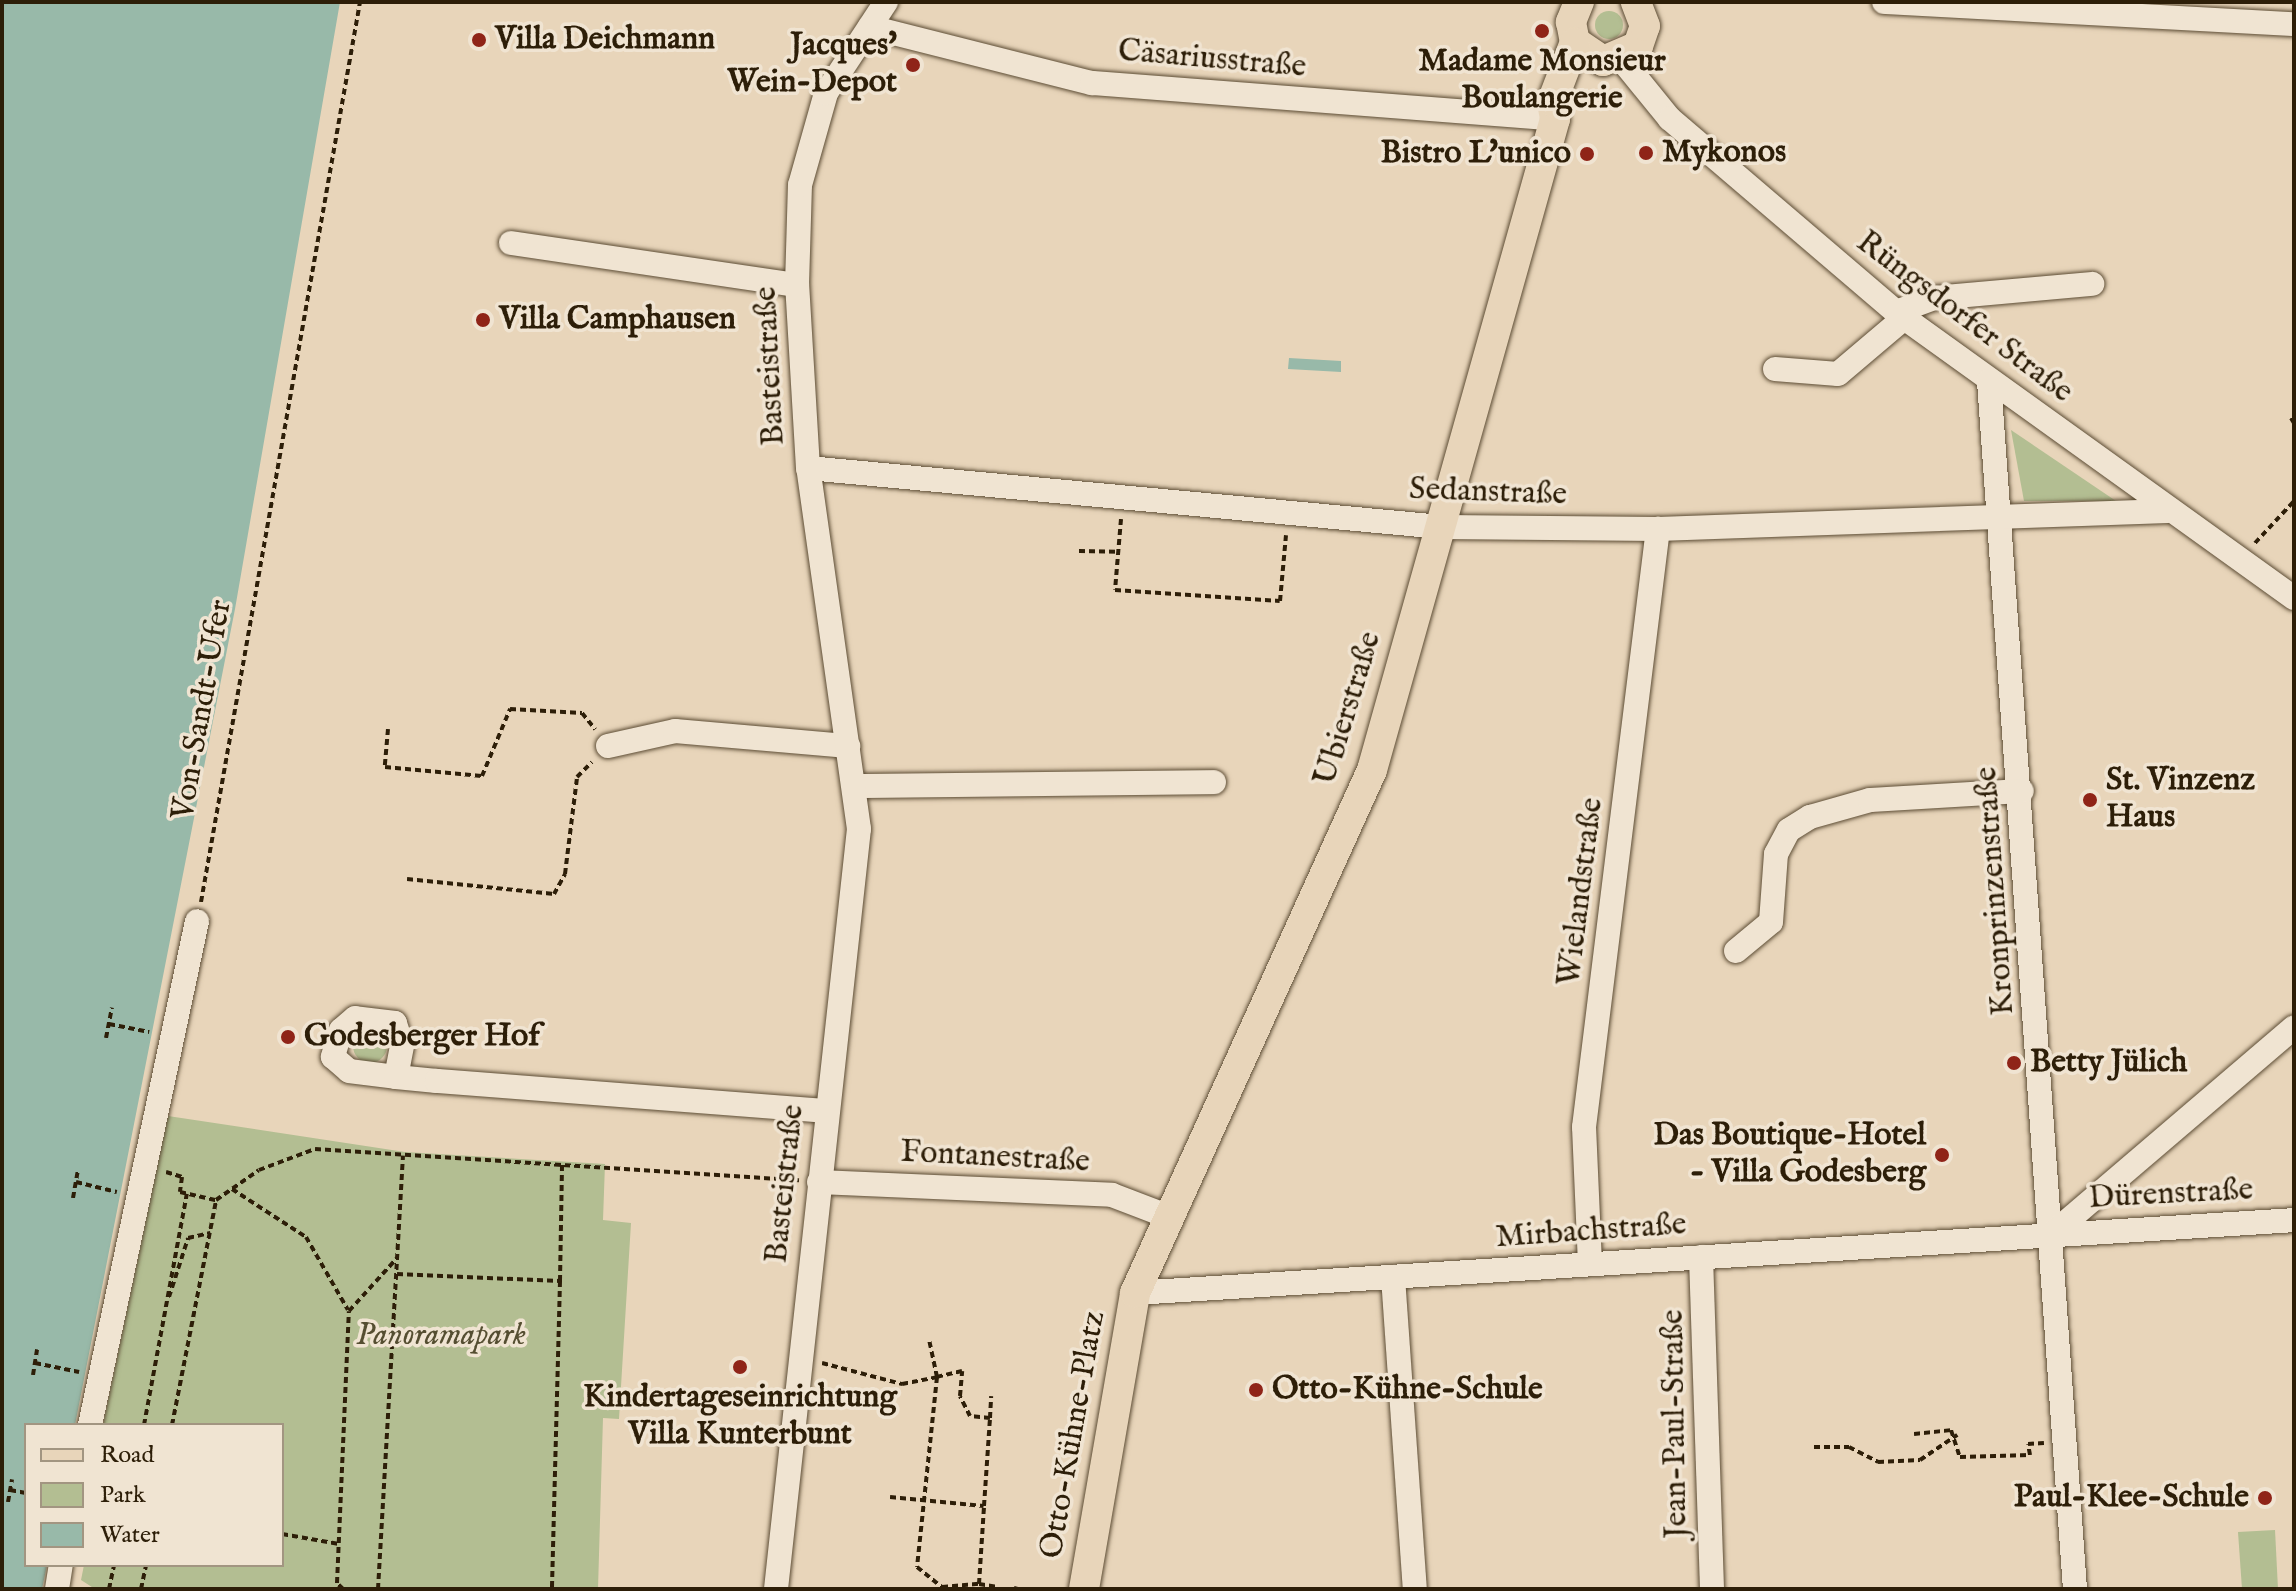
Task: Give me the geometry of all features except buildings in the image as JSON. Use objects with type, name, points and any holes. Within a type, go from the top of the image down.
[{"type":"main road","points":[[1579,2],[1571,22],[1597,53],[1643,37],[1641,3]]},
{"type":"main road","name":"Ubierstraße","points":[[1135,1293],[1164,1215],[1372,770],[1555,119],[1552,102],[1597,53]]},
{"type":"main road","name":"Otto-Kühne-Platz","points":[[1084,1589],[1135,1293]]},
{"type":"street","name":"Basteistraße","points":[[776,1589],[798,1359],[859,829],[808,468],[797,285],[800,185],[826,93],[886,2]]},
{"type":"street","points":[[1884,2],[2022,5],[2294,24]]},
{"type":"street","name":"Cäsariusstraße","points":[[870,27],[1092,83],[1555,119]]},
{"type":"street","name":"Rüngsdorfer Straße","points":[[1597,53],[1900,315],[2168,511],[2294,598]]},
{"type":"street","points":[[511,243],[797,285]]},
{"type":"street","points":[[1775,369],[1838,374],[1900,315],[1934,298],[2092,284]]},
{"type":"street","name":"Kronprinzenstraße","points":[[1989,381],[2003,516],[2075,1589]]},
{"type":"street","name":"Sedanstraße","points":[[808,468],[1442,527],[1658,529],[2168,511]]},
{"type":"street","name":"Wielandstraße","points":[[1590,1264],[1584,1127],[1658,529]]},
{"type":"street","points":[[2269,580],[2294,578]]},
{"type":"street","points":[[608,746],[675,731],[848,746]]},
{"type":"street","points":[[854,786],[1214,782]]},
{"type":"street","points":[[1736,951],[1771,922],[1776,854],[1789,830],[1810,817],[1870,800],[2022,791]]},
{"type":"street","points":[[90,1423],[197,921]]},
{"type":"street","points":[[2052,1234],[2294,1027]]},
{"type":"street","points":[[396,1077],[826,1111]]},
{"type":"street","name":"Fontanestraße","points":[[819,1182],[1112,1195],[1164,1215]]},
{"type":"street","name":"Dürenstraße","points":[[2052,1234],[2294,1220]]},
{"type":"street","name":"Mirbachstraße","points":[[1135,1293],[2052,1234]]},
{"type":"street","name":"Jean-Paul-Straße","points":[[1701,1257],[1712,1589]]},
{"type":"street","points":[[1393,1277],[1415,1589]]},
{"type":"street","points":[[57,1589],[61,1567]]},
{"type":"path","name":"Von-Sandt-Ufer","points":[[197,921],[360,2]]},
{"type":"path","points":[[1123,497],[1115,590],[1280,601],[1289,512]]},
{"type":"path","points":[[2240,560],[2294,501]]},
{"type":"path","points":[[1079,551],[1118,552]]},
{"type":"path","points":[[388,729],[385,767],[482,776],[510,709],[582,713],[608,746],[577,777],[565,874],[554,894],[407,879]]},
{"type":"path","points":[[106,1038],[112,1008]]},
{"type":"path","points":[[109,1024],[155,1033]]},
{"type":"path","points":[[172,1423],[216,1200],[232,1189],[315,1149],[819,1182]]},
{"type":"path","points":[[378,1589],[403,1156]]},
{"type":"path","points":[[552,1589],[562,1165]]},
{"type":"path","points":[[144,1167],[182,1177],[187,1194],[144,1423]]},
{"type":"path","points":[[73,1198],[78,1169]]},
{"type":"path","points":[[76,1182],[121,1193]]},
{"type":"path","points":[[232,1189],[306,1237],[349,1311],[339,1544],[343,1589]]},
{"type":"path","points":[[187,1194],[216,1200]]},
{"type":"path","points":[[167,1299],[188,1238],[210,1233]]},
{"type":"path","points":[[349,1311],[397,1258]]},
{"type":"path","points":[[397,1274],[560,1281]]},
{"type":"path","points":[[929,1339],[937,1377],[917,1567],[946,1588],[979,1584],[998,1587]]},
{"type":"path","points":[[33,1375],[37,1349]]},
{"type":"path","points":[[798,1359],[902,1384],[962,1371],[960,1396],[970,1416],[990,1418]]},
{"type":"path","points":[[35,1363],[85,1374]]},
{"type":"path","points":[[979,1584],[991,1396]]},
{"type":"path","points":[[1914,1434],[1951,1430],[1960,1457],[2030,1455],[2028,1444],[2064,1441]]},
{"type":"path","points":[[1814,1447],[1849,1447],[1878,1462],[1920,1460],[1954,1435]]},
{"type":"path","points":[[8,1502],[12,1479]]},
{"type":"path","points":[[10,1490],[24,1493]]},
{"type":"path","points":[[890,1497],[984,1506]]},
{"type":"path","points":[[284,1534],[339,1544]]},
{"type":"path","points":[[109,1589],[114,1567]]},
{"type":"path","points":[[141,1589],[146,1567]]},
{"type":"green space","points":[[1609,11],[1619,15],[1623,25],[1619,35],[1609,39],[1599,35],[1595,25],[1599,15]]},
{"type":"green space","points":[[2011,430],[2116,501],[2024,501]]},
{"type":"green space","points":[[370,1029],[382,1034],[387,1046],[382,1058],[370,1063],[358,1058],[353,1046],[358,1034]]},
{"type":"green space","name":"Panoramapark","points":[[168,1116],[405,1152],[605,1164],[603,1220],[631,1223],[619,1419],[603,1418],[598,1589],[95,1589],[81,1580],[84,1567],[284,1567],[284,1423],[103,1423]]},
{"type":"green space","points":[[2275,1530],[2278,1589],[2242,1589],[2238,1532]]},
{"type":"water","points":[[2,2],[340,2],[235,609],[75,1423],[24,1423],[24,1567],[47,1567],[42,1589],[2,1589]]},
{"type":"water","points":[[1289,358],[1341,361],[1341,372],[1288,369]]},
{"type":"place","name":"Madame Monsieur Boulangerie","points":[[1542,31]]},
{"type":"place","name":"Villa Deichmann","points":[[479,40]]},
{"type":"place","name":"Jacques' Wein-Depot","points":[[913,65]]},
{"type":"place","name":"Mykonos","points":[[1646,153]]},
{"type":"place","name":"Bistro L'unico","points":[[1587,154]]},
{"type":"place","name":"Villa Camphausen","points":[[483,320]]},
{"type":"place","name":"St. Vinzenz Haus","points":[[2090,800]]},
{"type":"place","name":"Godesberger Hof","points":[[288,1037]]},
{"type":"place","name":"Betty Jülich","points":[[2014,1063]]},
{"type":"place","name":"Das Boutique-Hotel - Villa Godesberg","points":[[1942,1155]]},
{"type":"place","name":"Kindertageseinrichtung Villa Kunterbunt","points":[[740,1367]]},
{"type":"place","name":"Otto-Kühne-Schule","points":[[1256,1390]]},
{"type":"place","name":"Paul-Klee-Schule","points":[[2265,1498]]}]
